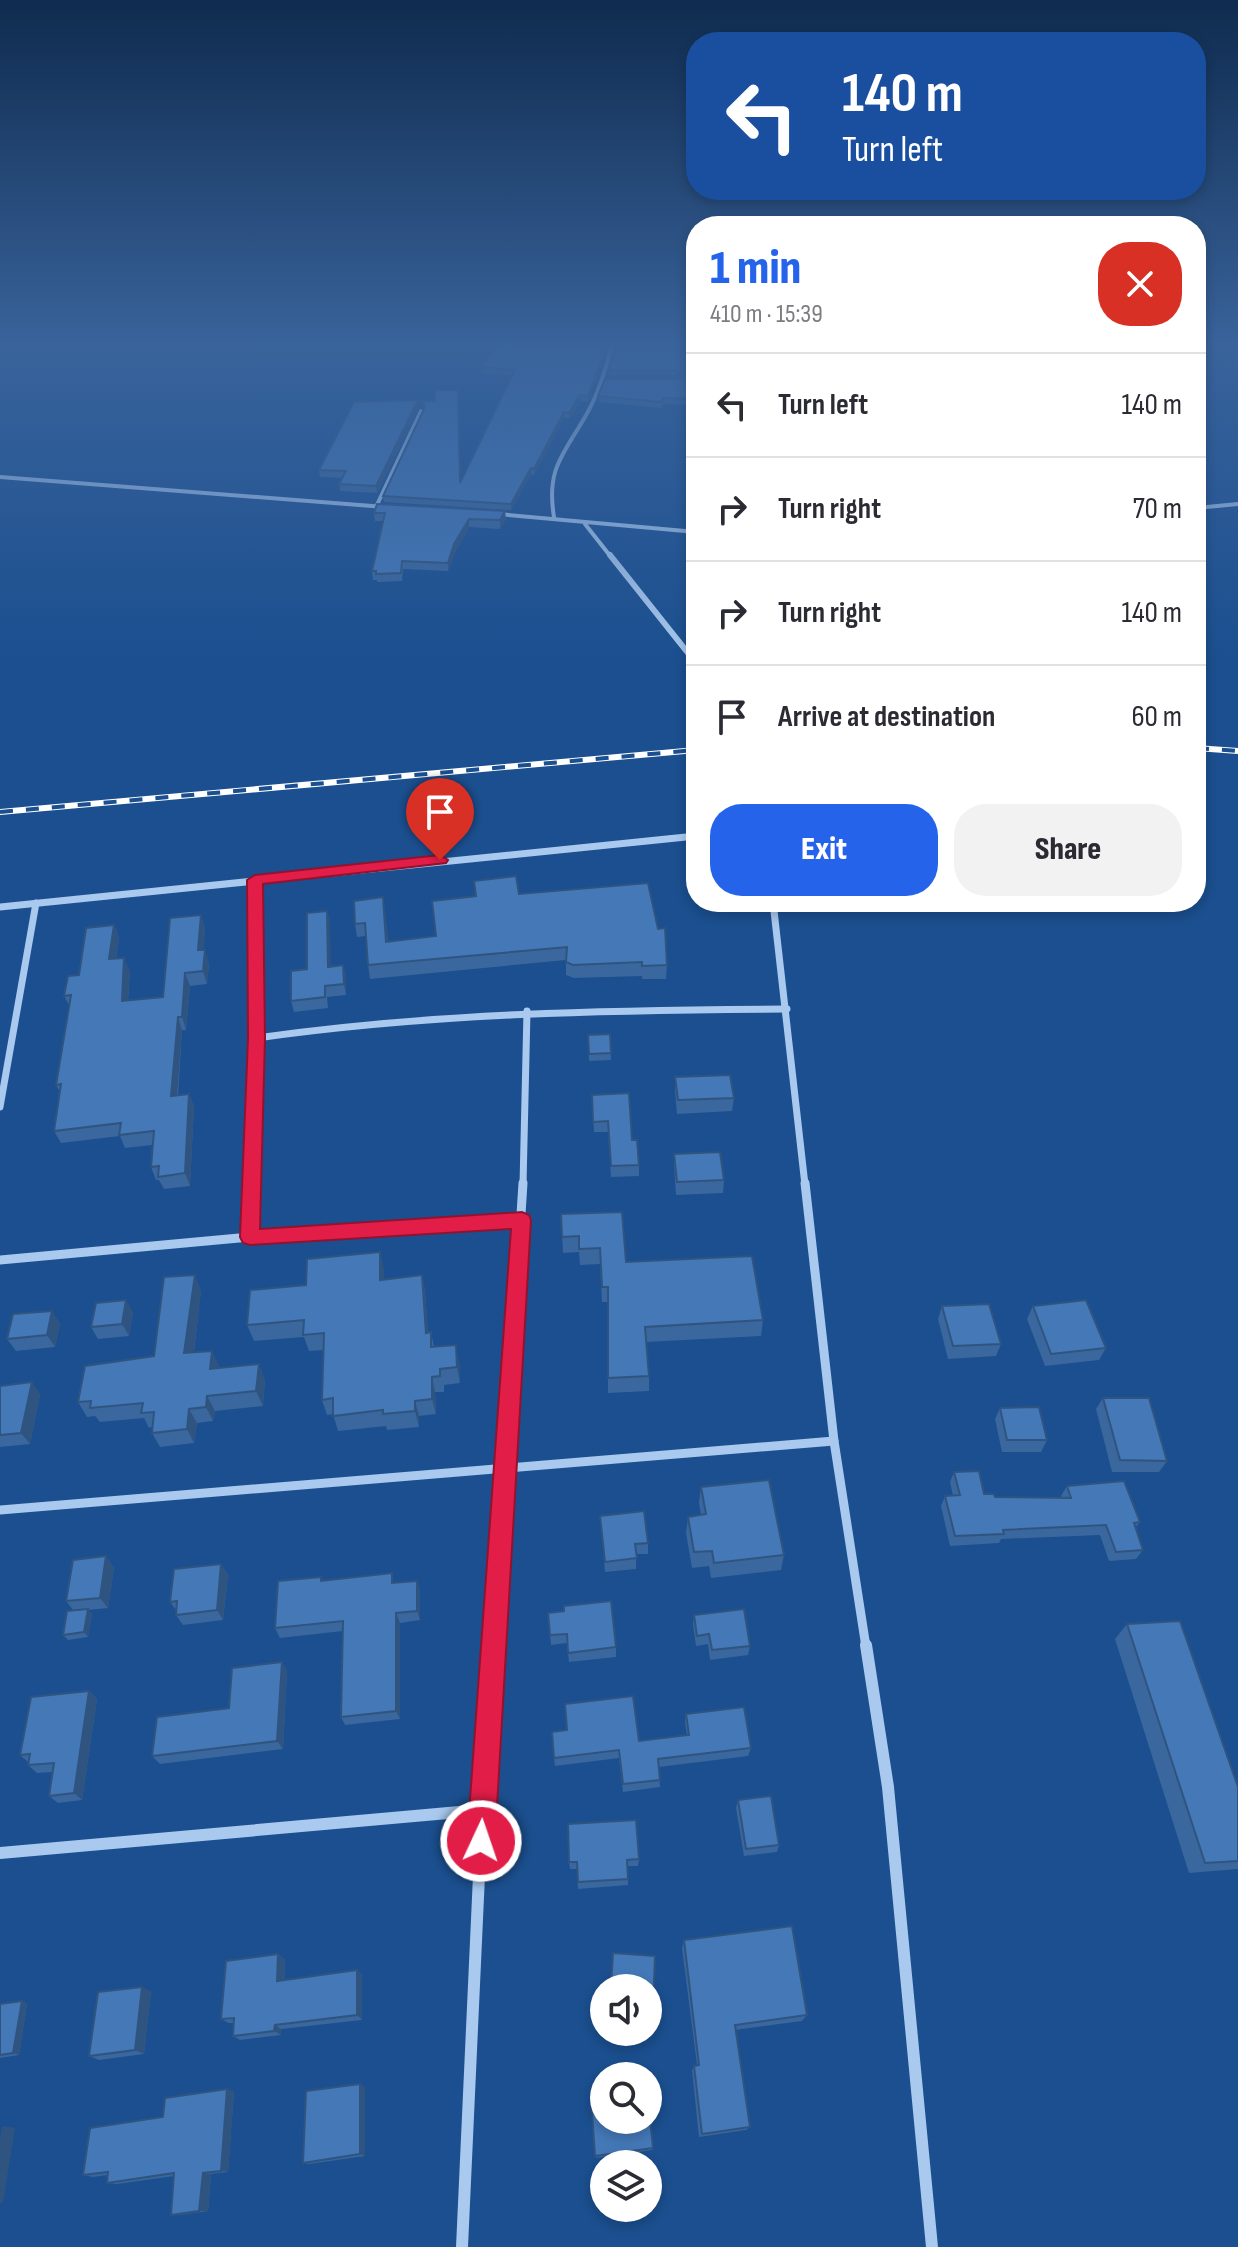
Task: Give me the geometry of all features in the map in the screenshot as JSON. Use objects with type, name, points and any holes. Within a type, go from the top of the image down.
[{"type":"street","points":[[376,507],[402,451]]},
{"type":"street","points":[[554,517],[551,498],[562,451]]},
{"type":"street","points":[[0,477],[391,508]]},
{"type":"street","points":[[1206,507],[1238,504]]},
{"type":"street","points":[[495,514],[686,531]]},
{"type":"street","points":[[585,524],[686,650]]},
{"type":"street","points":[[0,907],[686,837]]},
{"type":"street","points":[[250,1237],[257,1038],[255,880]]},
{"type":"street","points":[[0,1107],[36,903]]},
{"type":"street","points":[[774,912],[834,1441],[888,1787],[932,2247]]},
{"type":"street","points":[[257,1038],[343,1023],[527,1011],[787,1009]]},
{"type":"street","points":[[462,2247],[482,1810],[522,1220],[527,1011]]},
{"type":"street","points":[[0,1260],[250,1237],[522,1220]]},
{"type":"street","points":[[0,1510],[834,1441]]},
{"type":"street","points":[[0,1853],[482,1810]]},
{"type":"building","points":[[329,451],[393,451],[376,486],[339,484],[346,471],[319,470]]},
{"type":"building","points":[[404,451],[459,451],[460,483],[476,451],[544,451],[511,504],[383,496]]},
{"type":"building","points":[[377,504],[505,511],[500,520],[469,519],[454,544],[448,563],[402,561],[401,573],[376,574],[372,571],[385,513],[374,513]]},
{"type":"building","points":[[516,876],[519,894],[648,883],[658,929],[665,928],[667,965],[642,966],[642,962],[573,965],[566,962],[567,947],[368,965],[365,923],[355,924],[354,901],[383,897],[386,942],[436,936],[432,901],[476,896],[474,881]]},
{"type":"building","points":[[327,911],[328,967],[343,965],[344,984],[325,986],[325,997],[291,1001],[291,971],[307,969],[307,913]]},
{"type":"building","points":[[201,915],[198,950],[205,950],[203,971],[185,973],[171,1096],[189,1094],[185,1173],[158,1177],[159,1166],[151,1167],[154,1131],[119,1135],[121,1123],[54,1131],[61,1084],[56,1085],[71,995],[64,996],[68,976],[79,975],[86,928],[114,925],[109,959],[124,958],[122,1001],[163,997],[170,918]]},
{"type":"building","points":[[610,1034],[611,1053],[589,1054],[588,1035]]},
{"type":"building","points":[[730,1075],[734,1098],[678,1100],[675,1077]]},
{"type":"building","points":[[629,1093],[632,1140],[637,1140],[639,1165],[611,1166],[608,1121],[593,1122],[592,1095]]},
{"type":"building","points":[[720,1152],[724,1180],[677,1182],[674,1154]]},
{"type":"building","points":[[622,1212],[626,1262],[752,1256],[763,1320],[645,1327],[649,1376],[608,1378],[608,1287],[602,1287],[600,1248],[579,1249],[579,1236],[562,1237],[561,1214]]},
{"type":"building","points":[[380,1252],[380,1280],[422,1275],[426,1333],[431,1332],[431,1347],[456,1345],[457,1367],[440,1369],[440,1376],[432,1377],[432,1399],[415,1401],[415,1411],[383,1414],[383,1410],[333,1416],[333,1398],[322,1400],[324,1333],[303,1335],[304,1320],[247,1325],[250,1290],[306,1285],[307,1259]]},
{"type":"building","points":[[195,1275],[184,1353],[212,1351],[210,1369],[259,1364],[256,1391],[207,1396],[206,1407],[189,1409],[187,1429],[152,1433],[154,1412],[141,1413],[143,1403],[90,1408],[91,1401],[78,1402],[85,1366],[154,1356],[164,1277]]},
{"type":"building","points":[[126,1300],[122,1324],[91,1327],[96,1303]]},
{"type":"building","points":[[1086,1300],[1106,1348],[1051,1354],[1033,1306]]},
{"type":"building","points":[[989,1304],[1001,1344],[953,1346],[942,1306]]},
{"type":"building","points":[[52,1311],[47,1335],[7,1339],[13,1314]]},
{"type":"building","points":[[32,1382],[21,1433],[0,1435],[0,1386]]},
{"type":"building","points":[[1103,1398],[1149,1398],[1167,1461],[1120,1460]]},
{"type":"building","points":[[1039,1407],[1047,1440],[1007,1440],[1000,1408]]},
{"type":"building","points":[[979,1471],[984,1494],[994,1494],[995,1497],[1071,1498],[1067,1486],[1124,1481],[1140,1522],[1134,1523],[1143,1550],[1116,1552],[1106,1525],[1003,1530],[1004,1534],[955,1536],[945,1496],[960,1495],[954,1472]]},
{"type":"building","points":[[769,1480],[784,1555],[714,1563],[712,1551],[694,1552],[688,1517],[706,1514],[701,1487]]},
{"type":"building","points":[[644,1511],[648,1543],[635,1544],[637,1558],[605,1562],[600,1516]]},
{"type":"building","points":[[106,1556],[100,1598],[66,1601],[73,1560]]},
{"type":"building","points":[[221,1564],[217,1610],[176,1615],[177,1601],[170,1602],[174,1569]]},
{"type":"building","points":[[392,1573],[392,1583],[417,1581],[417,1611],[396,1613],[396,1711],[341,1717],[343,1621],[275,1628],[278,1581],[321,1577],[321,1581]]},
{"type":"building","points":[[611,1601],[616,1647],[568,1653],[567,1634],[550,1635],[548,1613],[564,1611],[564,1606]]},
{"type":"building","points":[[88,1609],[84,1632],[63,1635],[67,1611]]},
{"type":"building","points":[[744,1609],[750,1646],[712,1650],[709,1634],[697,1636],[694,1615]]},
{"type":"building","points":[[1180,1621],[1238,1787],[1238,1861],[1205,1863],[1127,1624]]},
{"type":"building","points":[[282,1662],[277,1741],[152,1756],[157,1717],[229,1708],[232,1668]]},
{"type":"building","points":[[89,1691],[74,1793],[49,1796],[54,1763],[28,1765],[30,1754],[20,1755],[31,1697]]},
{"type":"building","points":[[633,1696],[639,1741],[689,1735],[686,1714],[744,1707],[751,1748],[658,1759],[660,1780],[623,1784],[619,1750],[554,1758],[552,1732],[567,1730],[565,1704]]},
{"type":"building","points":[[771,1796],[779,1845],[746,1849],[738,1800]]},
{"type":"building","points":[[636,1820],[639,1859],[627,1860],[628,1879],[578,1882],[577,1862],[569,1862],[568,1824]]},
{"type":"building","points":[[792,1926],[807,2015],[735,2025],[750,2127],[702,2134],[694,2066],[699,2065],[684,1940]]},
{"type":"building","points":[[613,1953],[655,1956],[654,1974],[612,1974]]},
{"type":"building","points":[[278,1954],[277,1981],[357,1970],[357,2015],[275,2025],[274,2031],[233,2036],[234,2018],[221,2019],[226,1961]]},
{"type":"building","points":[[142,1987],[135,2050],[89,2056],[98,1992]]},
{"type":"building","points":[[22,2001],[13,2053],[0,2055],[0,2004]]},
{"type":"building","points":[[360,2084],[360,2154],[303,2163],[306,2091]]},
{"type":"building","points":[[227,2089],[221,2171],[203,2173],[199,2211],[171,2215],[174,2173],[107,2183],[108,2172],[83,2175],[90,2128],[163,2117],[165,2098]]},
{"type":"building","points":[[593,2134],[652,2134],[653,2148],[595,2150]]},
{"type":"railway","points":[[1206,749],[1238,751]]},
{"type":"railway","points":[[0,812],[686,751]]},
{"type":"route","points":[[440,860],[255,880],[257,1038],[250,1237],[522,1220],[481,1841]]}]
